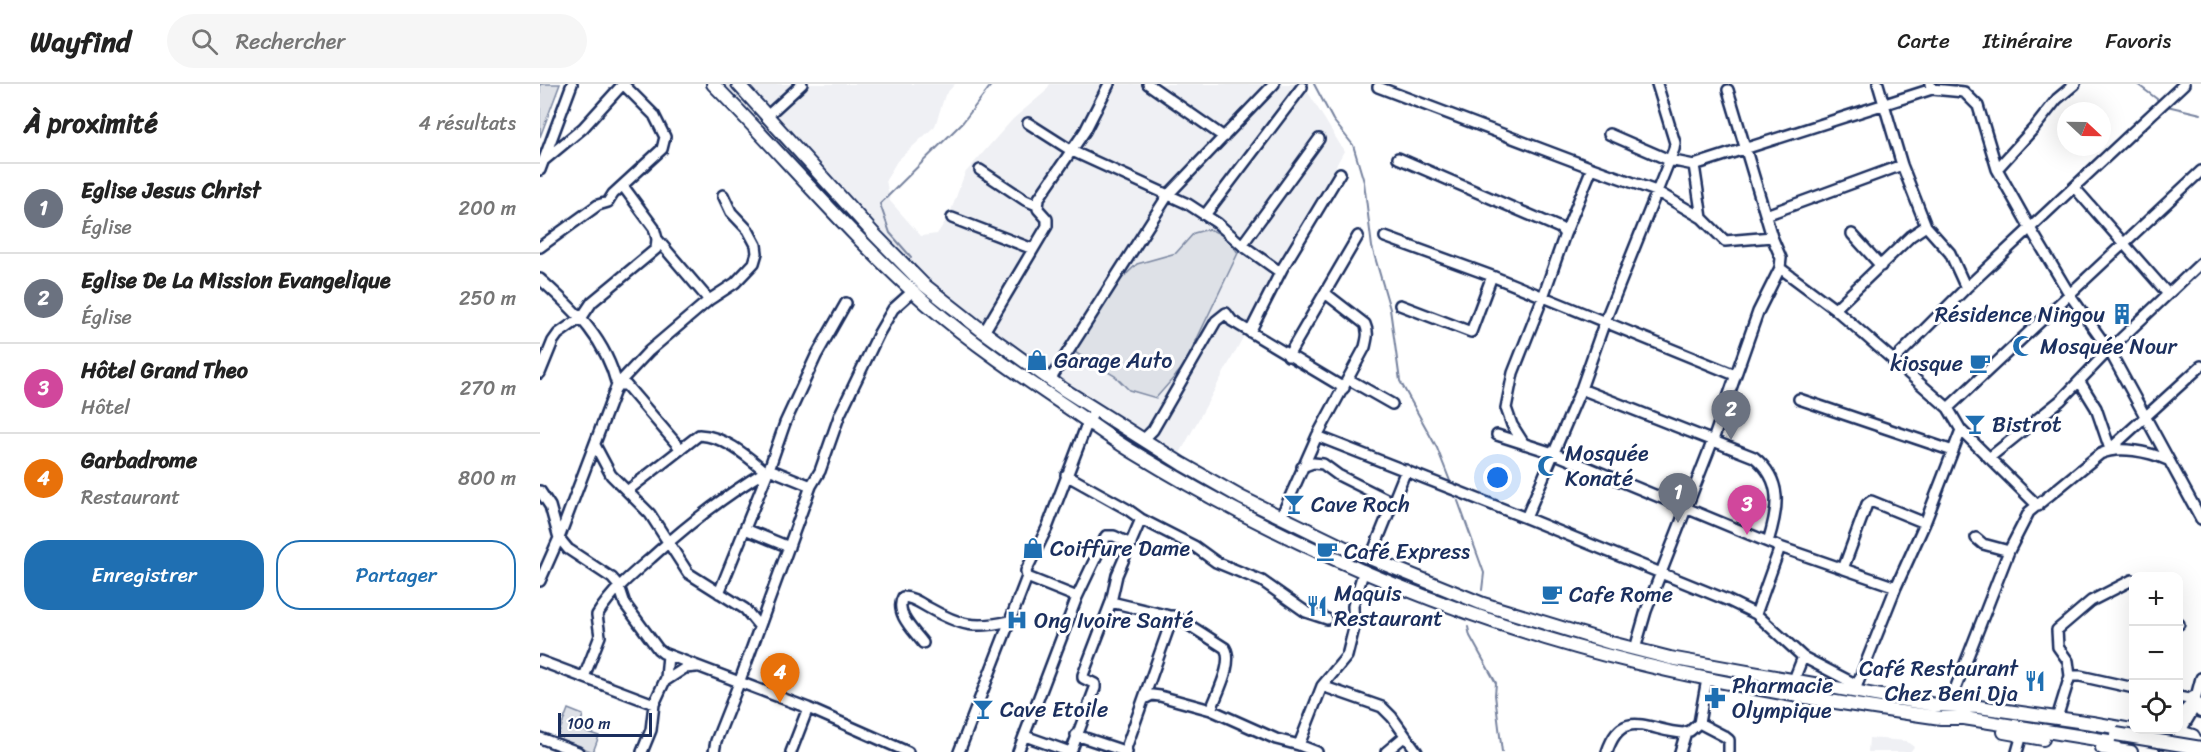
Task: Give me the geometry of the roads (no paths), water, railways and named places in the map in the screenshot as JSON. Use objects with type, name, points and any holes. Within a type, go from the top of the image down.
[{"type":"main road","points":[[714,84],[795,172],[913,291],[990,354],[1132,451],[1278,532],[1483,604],[1670,658],[1793,682],[1857,689],[1964,718],[2116,738],[2198,743]]},
{"type":"main road","points":[[738,84],[874,234],[923,284],[984,332],[1050,380],[1182,464],[1435,600],[1549,639],[1631,662],[1707,679],[1812,698],[1943,712],[1979,707],[2129,729]]},
{"type":"main road","points":[[2183,714],[2197,700]]},
{"type":"main road","points":[[1943,712],[1961,724],[2131,752]]},
{"type":"main road","points":[[2165,734],[2198,743]]},
{"type":"main road","points":[[2167,752],[2166,746],[2175,735]]},
{"type":"main road","points":[[2116,738],[2177,752]]},
{"type":"street","points":[[542,165],[572,84]]},
{"type":"street","points":[[540,247],[598,205],[608,202],[613,194],[662,149],[665,137],[654,115],[623,84],[583,128],[542,165]]},
{"type":"street","points":[[766,117],[802,84]]},
{"type":"street","points":[[1037,205],[1039,198],[1094,116],[1108,84]]},
{"type":"street","points":[[1050,380],[1168,195],[1274,84]]},
{"type":"street","points":[[1526,518],[1581,389],[1605,321],[1674,149],[1675,143],[1657,84]]},
{"type":"street","points":[[1878,84],[1902,165],[1926,226],[1950,253],[1966,288]]},
{"type":"street","points":[[1997,169],[2057,99],[2074,84]]},
{"type":"street","points":[[1893,361],[1966,288],[2184,84]]},
{"type":"street","points":[[1154,85],[1224,137]]},
{"type":"street","points":[[1205,215],[1302,87]]},
{"type":"street","points":[[1378,87],[1656,191],[1702,218],[1725,241],[1772,237]]},
{"type":"street","points":[[1609,134],[1670,160],[1694,165],[1747,150],[1931,87],[1966,88],[1978,106],[1997,169],[2070,295],[2109,350],[2201,519]]},
{"type":"street","points":[[1635,648],[1646,611],[1713,440],[1758,312],[1780,268],[1781,258],[1772,237],[1728,90]]},
{"type":"street","points":[[1028,123],[1072,151],[1168,195],[1205,215],[1280,272]]},
{"type":"street","points":[[1242,245],[1319,139]]},
{"type":"street","points":[[1398,158],[1560,228],[1565,234]]},
{"type":"street","points":[[1694,165],[1702,218]]},
{"type":"street","points":[[1766,215],[1902,165]]},
{"type":"street","points":[[1524,444],[1512,425],[1506,408],[1513,373],[1592,168]]},
{"type":"street","points":[[980,170],[1025,200],[1037,205],[1047,223],[984,332]]},
{"type":"street","points":[[1948,408],[2201,171]]},
{"type":"street","points":[[1250,332],[1280,272],[1340,173]]},
{"type":"street","points":[[540,374],[553,341],[564,328],[582,317],[592,302],[656,249],[657,239],[654,228],[623,186]]},
{"type":"street","points":[[2074,187],[2168,294]]},
{"type":"street","points":[[540,581],[559,538],[617,385],[649,351],[709,300],[735,284],[754,262],[757,253],[748,230],[731,212],[723,195]]},
{"type":"street","points":[[952,218],[1033,249]]},
{"type":"street","points":[[1835,309],[1911,236],[1926,226]]},
{"type":"street","points":[[1852,234],[1881,266]]},
{"type":"street","points":[[1288,356],[1358,236]]},
{"type":"street","points":[[1385,237],[1492,276],[1735,375]]},
{"type":"street","points":[[657,239],[709,300]]},
{"type":"street","points":[[1989,458],[2061,400],[2109,350],[2201,263]]},
{"type":"street","points":[[1780,268],[1835,309],[1948,408],[1961,430],[2038,506]]},
{"type":"street","points":[[1400,305],[1471,332],[1492,276]]},
{"type":"street","points":[[540,279],[582,317],[606,354],[617,385]]},
{"type":"street","points":[[714,752],[716,741],[811,486],[822,465],[840,414],[893,309],[913,291]]},
{"type":"street","points":[[1281,517],[1317,436],[1365,347],[1368,331],[1365,324],[1325,293]]},
{"type":"street","points":[[719,593],[785,423],[803,382],[846,303]]},
{"type":"street","points":[[1143,440],[1153,430],[1216,321],[1226,313],[1232,321],[1344,388]]},
{"type":"street","points":[[1943,712],[1952,697],[2009,550],[2030,512],[2100,454],[2110,449],[2201,366]]},
{"type":"street","points":[[1348,379],[1392,404]]},
{"type":"street","points":[[2080,382],[2096,408],[2110,449]]},
{"type":"street","points":[[617,385],[626,385],[680,448]]},
{"type":"street","points":[[1581,389],[1754,457],[1768,468],[1778,496],[1776,516],[1768,542]]},
{"type":"street","points":[[1799,399],[1953,451]]},
{"type":"street","points":[[959,752],[1027,577],[1026,571],[1047,528],[1088,421],[1095,410]]},
{"type":"street","points":[[1317,436],[1526,518],[1755,614],[1803,657],[1857,689],[1896,587],[1925,523],[1961,430]]},
{"type":"street","points":[[627,491],[699,435],[710,436],[738,450],[767,470],[811,486]]},
{"type":"street","points":[[1497,435],[1553,453],[1780,547],[1896,587]]},
{"type":"street","points":[[595,445],[611,475],[650,514],[688,573],[745,609],[759,626]]},
{"type":"street","points":[[2110,449],[2156,455],[2168,460]]},
{"type":"street","points":[[1302,467],[1313,463],[1323,464],[1338,476],[1392,502]]},
{"type":"street","points":[[584,677],[600,636],[597,615],[619,586],[699,517],[767,470]]},
{"type":"street","points":[[1299,745],[1322,686],[1347,656],[1354,628],[1353,606],[1367,564],[1406,470]]},
{"type":"street","points":[[1066,476],[1194,546],[1216,562],[1262,581],[1306,612],[1327,619]]},
{"type":"street","points":[[540,491],[549,506],[559,538],[568,549],[612,578],[619,586],[625,604],[658,649],[698,667],[808,708],[908,752]]},
{"type":"street","points":[[1843,569],[1867,504],[1871,501],[1925,523]]},
{"type":"street","points":[[1025,736],[1071,752],[1095,688],[1095,684],[1083,678],[1083,675],[1111,602],[1117,575],[1141,519]]},
{"type":"street","points":[[745,529],[789,547]]},
{"type":"street","points":[[1018,752],[1077,597],[1106,536],[1114,536],[1131,544]]},
{"type":"street","points":[[1977,538],[1983,544],[2009,550]]},
{"type":"street","points":[[1755,614],[1780,547]]},
{"type":"street","points":[[540,554],[550,558]]},
{"type":"street","points":[[1027,577],[1077,597]]},
{"type":"street","points":[[2057,718],[2070,676],[2068,661],[2058,647],[2058,630],[2091,601],[2129,582]]},
{"type":"street","points":[[923,643],[902,614],[900,603],[903,597],[909,597],[940,614],[969,625],[983,627],[1010,621]]},
{"type":"street","points":[[1111,602],[1173,616],[1225,648],[1228,663],[1211,710]]},
{"type":"street","points":[[1076,735],[1126,752],[1173,616]]},
{"type":"street","points":[[642,752],[651,730],[654,704],[664,681],[668,655]]},
{"type":"street","points":[[1793,682],[1803,657]]},
{"type":"street","points":[[540,661],[654,704]]},
{"type":"street","points":[[664,681],[685,668],[698,667]]},
{"type":"street","points":[[2070,676],[2080,676],[2129,687]]},
{"type":"street","points":[[2198,743],[2197,700],[2201,678]]},
{"type":"street","points":[[1607,752],[1617,732],[1624,726],[1635,723],[1674,732],[1686,732],[1699,723],[1707,679]]},
{"type":"street","points":[[1322,686],[1382,707],[1417,752]]},
{"type":"street","points":[[1144,699],[1152,695],[1160,696],[1211,710],[1276,739],[1317,752]]},
{"type":"street","points":[[2175,735],[2197,700]]},
{"type":"street","points":[[791,752],[808,708]]},
{"type":"street","points":[[1699,723],[1724,736],[1729,741],[1729,752]]},
{"type":"street","points":[[1680,752],[1686,732]]},
{"type":"street","points":[[2017,752],[2020,735]]},
{"type":"street","points":[[1386,752],[1405,736]]},
{"type":"street","points":[[540,738],[578,752]]},
{"type":"waterway","points":[[911,257],[890,233],[880,204],[963,122],[992,84]]},
{"type":"waterway","points":[[1314,84],[1333,120],[1353,145],[1364,182],[1372,247],[1390,309],[1400,381],[1437,448],[1450,481]]},
{"type":"waterway","points":[[2137,84],[2157,99]]},
{"type":"waterway","points":[[2167,106],[2201,114]]},
{"type":"waterway","points":[[1458,501],[1484,573],[1482,590]]},
{"type":"waterway","points":[[1468,627],[1470,636],[1496,683],[1495,695],[1502,752]]},
{"type":"place","name":"Résidence Ningou","points":[[2122,314]]},
{"type":"place","name":"Mosquée Nour","points":[[2023,346]]},
{"type":"place","name":"Garage Auto","points":[[1037,360]]},
{"type":"place","name":"kiosque","points":[[1980,363]]},
{"type":"place","name":"Bistrot","points":[[1975,424]]},
{"type":"place","name":"Eglise De La Mission Evangelique","points":[[1731,440]]},
{"type":"place","name":"Mosquée Konaté","points":[[1548,466]]},
{"type":"place","name":"Cave Roch","points":[[1294,504]]},
{"type":"place","name":"Eglise Jesus Christ","points":[[1678,523]]},
{"type":"place","name":"Hôtel Grand Theo","points":[[1747,535]]},
{"type":"place","name":"Coiffure Dame","points":[[1033,548]]},
{"type":"place","name":"Café Express","points":[[1327,551]]},
{"type":"place","name":"Cafe Rome","points":[[1552,594]]},
{"type":"place","name":"Maquis Restaurant","points":[[1317,606]]},
{"type":"place","name":"Ong Ivoire Santé","points":[[1017,620]]},
{"type":"place","name":"Café Restaurant Chez Beni Dja","points":[[2035,681]]},
{"type":"place","name":"Pharmacie Olympique","points":[[1715,698]]},
{"type":"place","name":"Garbadrome","points":[[780,703]]},
{"type":"place","name":"Cave Etoile","points":[[983,709]]}]
